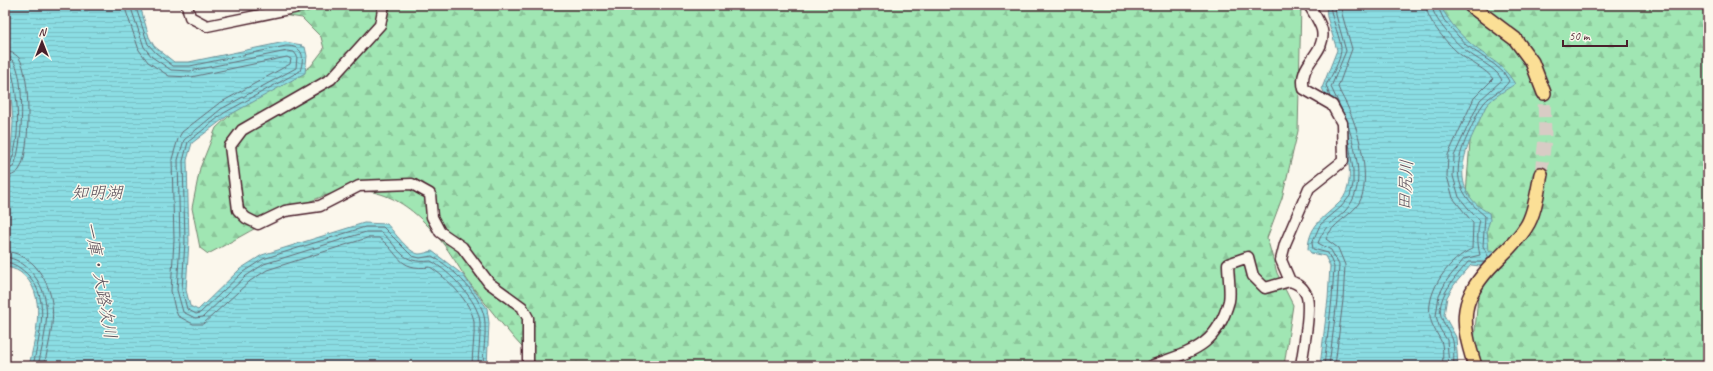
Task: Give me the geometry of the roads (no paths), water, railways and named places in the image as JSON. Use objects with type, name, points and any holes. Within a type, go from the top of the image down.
[{"type":"main road","points":[[1470,5],[1515,39],[1532,62],[1544,93]]},
{"type":"main road","points":[[1475,366],[1466,334],[1464,320],[1466,305],[1480,278],[1527,226],[1538,192],[1541,174]]},
{"type":"street","points":[[187,5],[190,17],[207,26],[308,5]]},
{"type":"street","points":[[384,5],[380,25],[331,80],[242,130],[230,146],[238,210],[246,218],[258,224],[285,211],[320,206],[359,186],[412,184],[430,194],[432,217],[440,232],[462,247],[489,283],[522,307],[528,318],[528,366]]},
{"type":"street","points":[[1290,281],[1282,260],[1285,244],[1309,188],[1343,161],[1342,123],[1332,105],[1304,89],[1301,79],[1307,65],[1320,46],[1322,30],[1309,5]]},
{"type":"street","points":[[1150,366],[1197,349],[1216,332],[1229,300],[1228,264],[1248,257],[1253,276],[1266,288],[1290,281],[1300,285],[1307,296],[1307,320],[1301,366]]},
{"type":"water","name":"知明湖","points":[[5,5],[138,5],[141,9],[149,37],[154,46],[174,62],[189,62],[285,42],[302,45],[300,46],[305,47],[307,56],[305,73],[226,117],[192,143],[187,160],[189,241],[186,290],[190,306],[198,310],[240,269],[262,255],[364,223],[387,224],[402,242],[415,253],[419,254],[432,251],[463,275],[487,308],[489,323],[487,366],[29,366],[38,316],[37,303],[34,291],[29,281],[17,270],[5,266],[5,166],[11,152],[13,122],[10,81],[5,59]]},
{"type":"water","name":"田尻川","points":[[1326,5],[1440,5],[1460,34],[1499,65],[1510,76],[1515,84],[1486,106],[1471,138],[1464,162],[1464,184],[1469,195],[1477,205],[1489,213],[1490,220],[1487,229],[1489,251],[1491,250],[1496,253],[1489,267],[1471,265],[1454,285],[1447,297],[1444,315],[1456,337],[1458,366],[1320,366],[1328,299],[1330,266],[1325,256],[1311,253],[1308,249],[1309,241],[1317,224],[1346,194],[1349,180],[1349,164],[1346,147],[1334,114],[1322,88],[1337,50],[1327,17]]},
{"type":"tunnel","points":[[1541,174],[1545,138],[1544,93]]},
{"type":"water label","name":"一庫・大路次川","points":[[101,280]]}]
